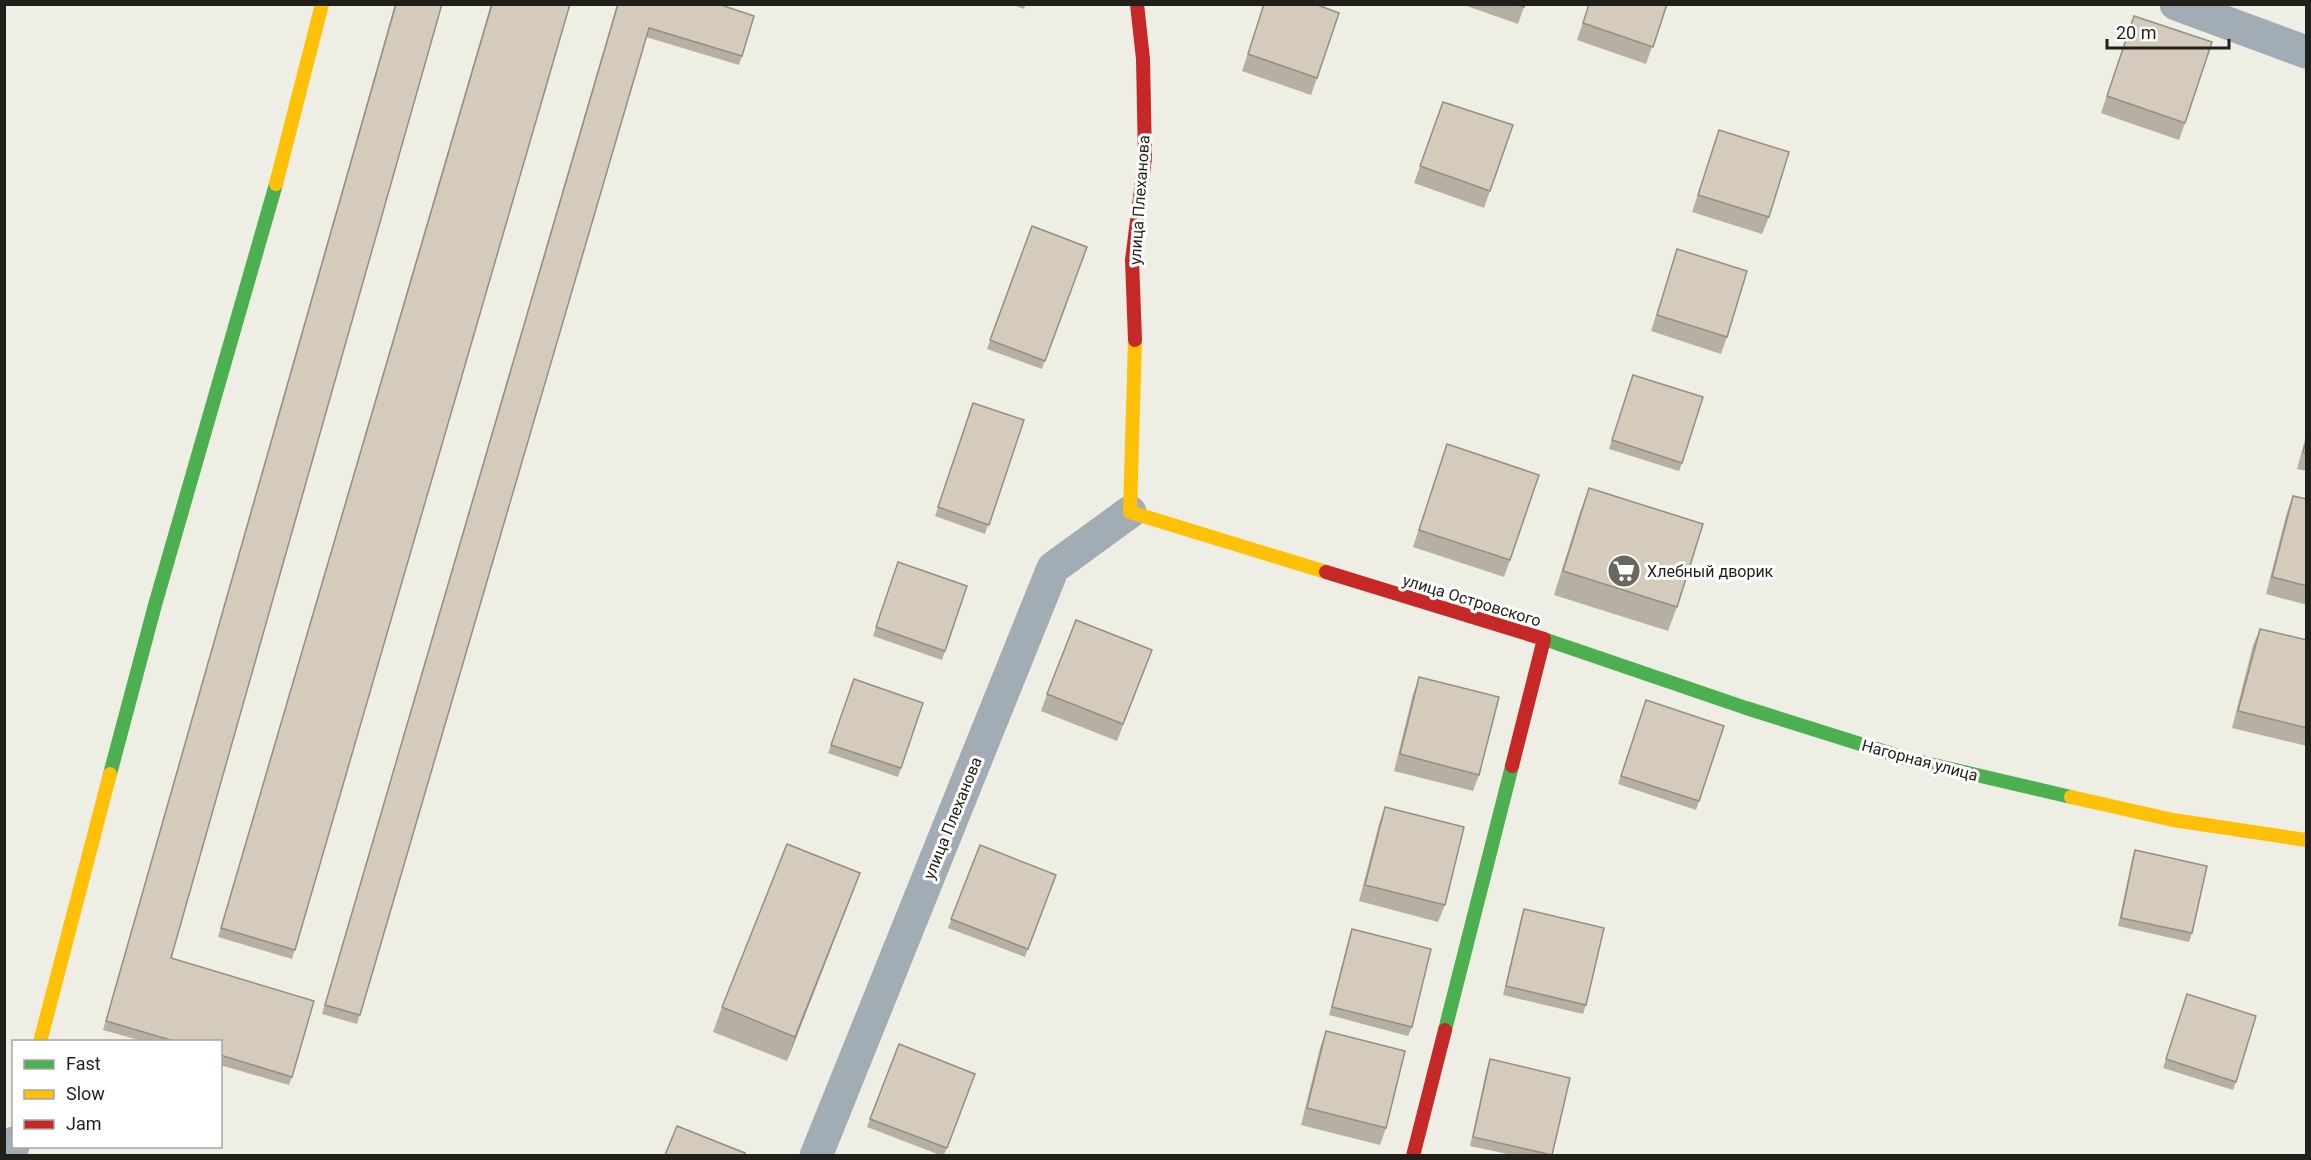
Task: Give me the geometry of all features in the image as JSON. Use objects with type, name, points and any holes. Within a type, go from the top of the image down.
[{"type":"street","points":[[40,1040],[154,605],[279,174],[322,4]]},
{"type":"street","name":"улица Плеханова","points":[[816,1155],[1053,568],[1130,512],[1136,324],[1132,260],[1145,158],[1143,59],[1137,4]]},
{"type":"street","points":[[2176,4],[2307,52]]},
{"type":"street","name":"улица Островского","points":[[1130,512],[1544,639],[1413,1155]]},
{"type":"street","name":"Нагорная улица","points":[[1544,639],[1746,708],[1908,759],[2173,820],[2307,840]]},
{"type":"building","points":[[396,4],[442,4],[171,958],[314,1001],[292,1077],[222,1056],[222,1040],[171,1040],[106,1021]]},
{"type":"building","points":[[492,4],[570,4],[295,950],[221,928]]},
{"type":"building","points":[[618,4],[718,4],[754,16],[742,56],[649,28],[360,1015],[325,1005]]},
{"type":"building","points":[[1264,4],[1315,4],[1339,13],[1317,78],[1248,54]]},
{"type":"building","points":[[1589,4],[1667,4],[1653,47],[1583,23]]},
{"type":"building","points":[[2134,16],[2212,42],[2185,123],[2107,96]]},
{"type":"building","points":[[1443,102],[1513,125],[1490,191],[1420,166]]},
{"type":"building","points":[[1719,130],[1789,152],[1769,217],[1698,195]]},
{"type":"building","points":[[1032,226],[1087,247],[1045,361],[990,340]]},
{"type":"building","points":[[1677,249],[1747,271],[1727,337],[1657,315]]},
{"type":"building","points":[[1633,375],[1703,397],[1682,463],[1612,440]]},
{"type":"building","points":[[973,403],[1024,420],[989,525],[938,507]]},
{"type":"building","points":[[2307,439],[2307,453],[2303,452]]},
{"type":"building","points":[[1447,444],[1539,475],[1510,560],[1419,530]]},
{"type":"building","name":"Хлебный дворик","points":[[1589,488],[1703,524],[1677,607],[1563,571]]},
{"type":"building","points":[[2293,496],[2307,499],[2307,586],[2272,577]]},
{"type":"building","points":[[898,562],[967,586],[945,651],[876,627]]},
{"type":"building","points":[[1076,620],[1152,650],[1123,724],[1047,694]]},
{"type":"building","points":[[2260,629],[2307,640],[2307,728],[2238,711]]},
{"type":"building","points":[[1419,677],[1499,697],[1479,775],[1400,754]]},
{"type":"building","points":[[854,679],[923,703],[901,768],[831,745]]},
{"type":"building","points":[[1646,700],[1724,726],[1699,801],[1621,776]]},
{"type":"building","points":[[1385,807],[1464,827],[1445,905],[1365,885]]},
{"type":"building","points":[[787,844],[860,873],[795,1037],[722,1007]]},
{"type":"building","points":[[980,845],[1056,875],[1028,949],[951,919]]},
{"type":"building","points":[[2135,850],[2207,866],[2192,933],[2121,918]]},
{"type":"building","points":[[1524,909],[1604,928],[1586,1005],[1506,986]]},
{"type":"building","points":[[1352,929],[1431,949],[1412,1027],[1332,1007]]},
{"type":"building","points":[[2187,994],[2256,1016],[2236,1082],[2166,1059]]},
{"type":"building","points":[[1326,1031],[1405,1051],[1386,1128],[1307,1108]]},
{"type":"building","points":[[899,1044],[975,1074],[947,1148],[870,1119]]},
{"type":"building","points":[[1490,1059],[1570,1078],[1552,1155],[1473,1137]]},
{"type":"building","points":[[677,1126],[745,1153],[744,1155],[665,1155]]},
{"type":"traffic: fast","points":[[110,774],[155,605],[276,184]]},
{"type":"traffic: fast","points":[[1544,639],[1746,708],[1908,759],[2071,797]]},
{"type":"traffic: fast","points":[[1445,1030],[1512,766]]},
{"type":"traffic: slow","points":[[276,184],[322,4]]},
{"type":"traffic: slow","points":[[1135,340],[1130,512],[1326,572]]},
{"type":"traffic: slow","points":[[41,1040],[110,774]]},
{"type":"traffic: slow","points":[[2071,797],[2173,820],[2306,840]]},
{"type":"traffic: jam","points":[[1135,340],[1132,260],[1145,158],[1143,59],[1137,4]]},
{"type":"traffic: jam","points":[[1326,572],[1544,639],[1512,766]]},
{"type":"traffic: jam","points":[[1413,1156],[1445,1030]]},
{"type":"place","name":"Хлебный дворик","points":[[1624,571]]}]
